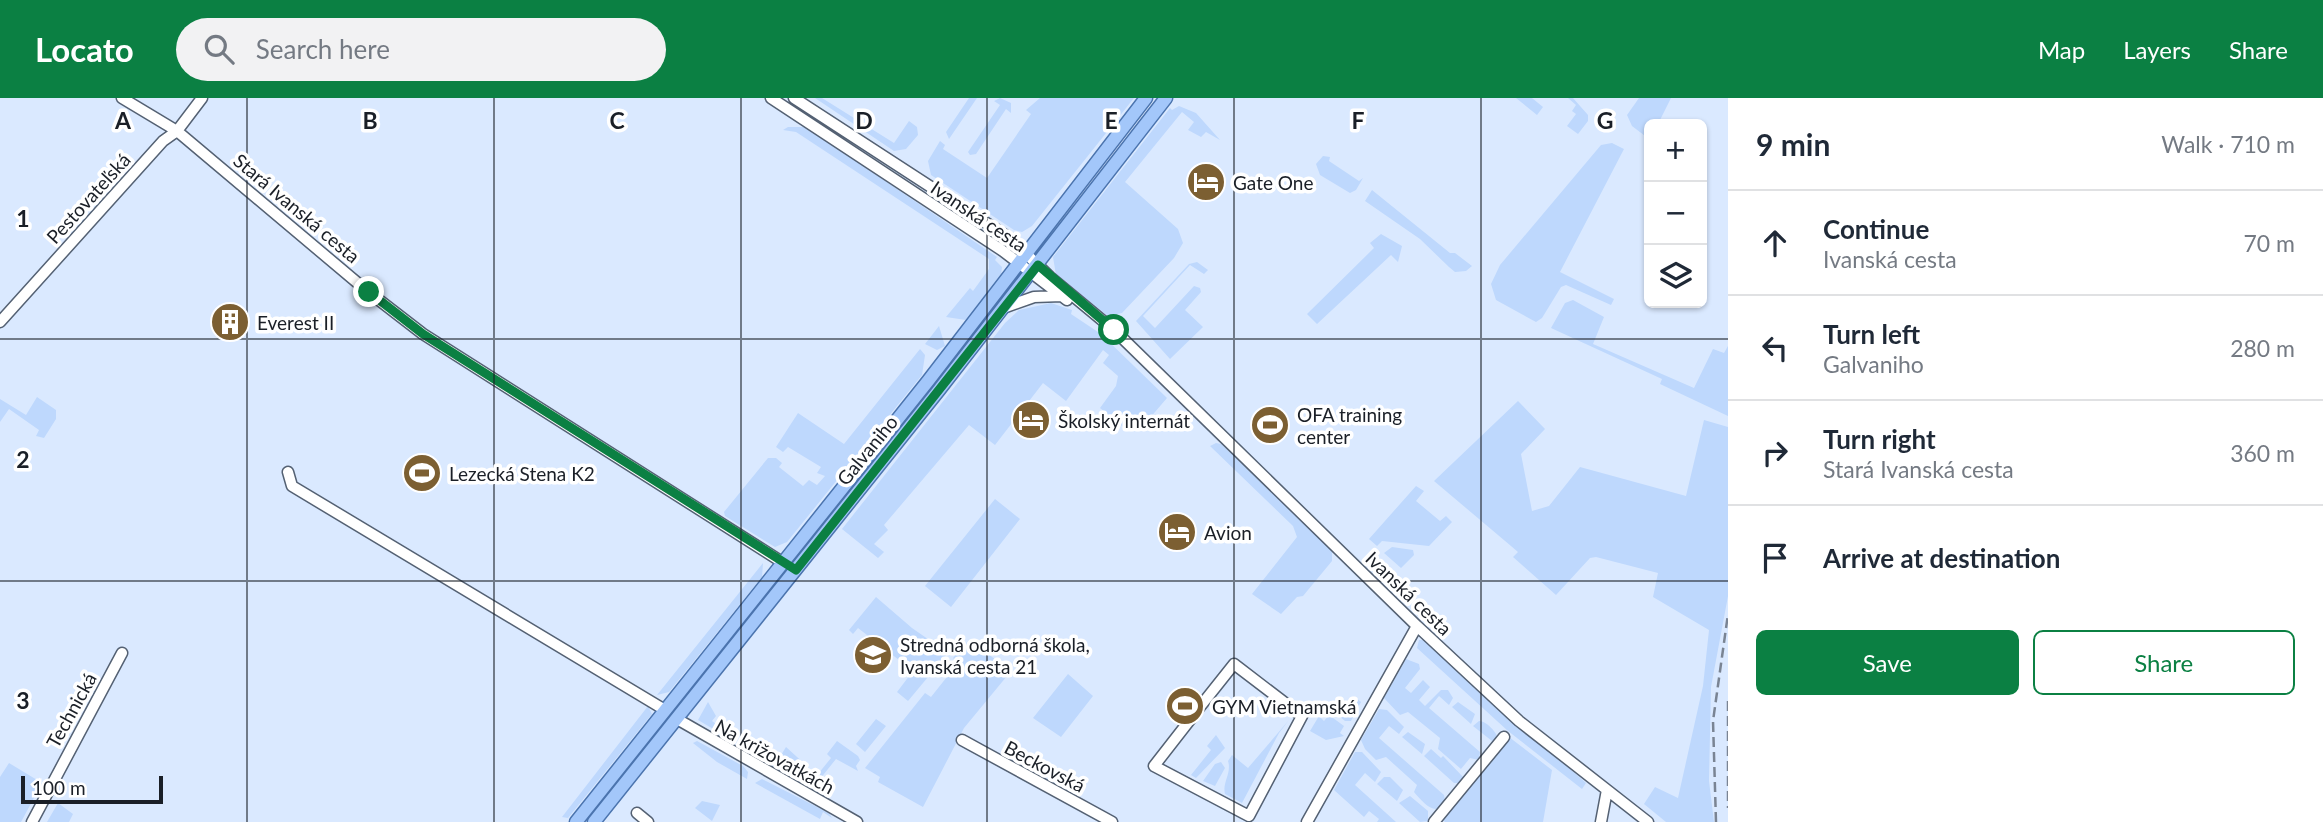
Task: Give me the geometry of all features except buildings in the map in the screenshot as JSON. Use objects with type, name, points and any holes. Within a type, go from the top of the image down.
[{"type":"main road","name":"Galvaniho","points":[[576,822],[1023,258],[1146,98]]},
{"type":"main road","name":"Galvaniho","points":[[594,822],[1035,269],[1166,98]]},
{"type":"main road","points":[[782,562],[796,570]]},
{"type":"main road","points":[[665,710],[677,719]]},
{"type":"street","name":"Stará Ivanská cesta","points":[[122,98],[177,131],[366,290],[423,334],[782,562]]},
{"type":"street","name":"Pestovateľská","points":[[0,322],[105,203],[177,131],[202,98]]},
{"type":"street","name":"Ivanská cesta","points":[[771,98],[1023,258],[1062,296],[1159,375]]},
{"type":"street","name":"Ivanská cesta","points":[[794,98],[1008,236],[1023,258]]},
{"type":"street","name":"Ivanská cesta","points":[[1035,269],[1114,330],[1417,626],[1519,721],[1648,822]]},
{"type":"street","points":[[1003,308],[1034,297],[1062,296]]},
{"type":"street","points":[[288,472],[292,486],[665,710]]},
{"type":"street","points":[[1307,822],[1417,626]]},
{"type":"street","name":"Technická","points":[[33,822],[122,653]]},
{"type":"street","points":[[1234,664],[1302,716],[1254,819],[1154,766],[1234,664]]},
{"type":"street","name":"Na križovatkách","points":[[677,719],[840,818],[857,822]]},
{"type":"street","points":[[1434,822],[1504,737]]},
{"type":"street","name":"Beckovská","points":[[961,740],[1112,822]]},
{"type":"street","points":[[1601,822],[1607,790]]},
{"type":"street","points":[[637,813],[648,822]]},
{"type":"shaded area","points":[[815,98],[822,98],[894,143],[909,121],[917,127],[918,135],[906,149],[894,151]]},
{"type":"shaded area","points":[[969,98],[977,98],[949,139],[946,132]]},
{"type":"shaded area","points":[[1000,98],[1011,103],[1011,113],[1006,109],[976,154],[970,155],[968,152],[1000,105],[994,101]]},
{"type":"shaded area","points":[[1040,98],[1134,98],[1032,226],[1022,232],[1014,230],[931,175],[928,161],[940,141],[945,145],[943,149],[987,178],[1031,114],[1026,110]]},
{"type":"shaded area","points":[[1516,98],[1532,98],[1543,107],[1537,115]]},
{"type":"shaded area","points":[[1568,98],[1573,98],[1588,115],[1588,121],[1578,134],[1567,126],[1576,114],[1572,111],[1576,105]]},
{"type":"shaded area","points":[[1639,98],[1671,98],[1660,119],[1644,119],[1644,135],[1632,126],[1627,115]]},
{"type":"shaded area","points":[[1179,106],[1196,113],[1220,140],[1206,132],[1201,137],[1188,130],[1194,122],[1182,112],[1125,182],[1178,229],[1183,243],[1174,258],[1122,313],[1108,316],[1056,275],[1053,257],[1170,108],[1172,110]]},
{"type":"shaded area","points":[[788,127],[806,127],[997,257],[995,260],[1002,267],[1001,276],[966,320],[946,317],[970,288],[973,291],[989,269],[989,259],[796,132],[783,130]]},
{"type":"shaded area","points":[[1612,143],[1624,149],[1560,272],[1614,299],[1611,305],[1566,285],[1561,287],[1542,318],[1536,322],[1496,300],[1491,284],[1500,265],[1601,145]]},
{"type":"shaded area","points":[[1323,156],[1330,157],[1329,161],[1359,181],[1363,178],[1356,190],[1350,193],[1320,175],[1316,164]]},
{"type":"shaded area","points":[[1372,190],[1450,253],[1455,253],[1472,266],[1466,271],[1455,272],[1420,239],[1365,201]]},
{"type":"shaded area","points":[[1381,234],[1402,246],[1398,262],[1391,255],[1317,324],[1307,314],[1374,248],[1370,243]]},
{"type":"shaded area","points":[[1197,262],[1208,270],[1204,274],[1190,265],[1143,316],[1155,328],[1194,286],[1200,288],[1201,292],[1185,310],[1203,327],[1170,359],[1136,321],[1189,264]]},
{"type":"shaded area","points":[[1012,281],[1015,284],[937,385],[934,382]]},
{"type":"shaded area","points":[[1573,300],[1604,317],[1593,344],[1694,388],[1713,349],[1724,353],[1728,346],[1728,416],[1660,384],[1662,379],[1551,328],[1565,303]]},
{"type":"shaded area","points":[[1051,303],[1072,310],[1071,314],[1101,334],[1167,398],[1143,426],[1135,420],[1127,430],[1100,408],[1116,386],[1118,376],[1103,363],[1109,355],[1103,350],[1066,401],[1043,383],[995,445],[969,425],[884,525],[888,530],[874,544],[884,552],[878,558],[842,529],[1005,323],[1019,310]]},
{"type":"shaded area","points":[[939,326],[945,346],[937,350],[925,344]]},
{"type":"shaded area","points":[[920,349],[925,355],[922,375],[787,542],[775,547],[725,516],[724,512],[768,458],[776,458],[782,463],[779,467],[803,486],[809,480],[817,485],[825,476],[817,473],[821,467],[788,447],[783,452],[776,447],[798,413],[844,444]]},
{"type":"shaded area","points":[[930,387],[933,390],[805,548],[802,546]]},
{"type":"shaded area","points":[[37,397],[56,410],[56,419],[44,438],[36,436],[39,430],[9,409],[0,422],[0,399],[26,415]]},
{"type":"shaded area","points":[[1518,401],[1545,429],[1521,454],[1532,511],[1549,506],[1580,467],[1686,496],[1704,420],[1728,427],[1728,596],[1711,687],[1709,781],[1714,822],[1666,822],[1644,804],[1655,787],[1678,798],[1703,686],[1709,630],[1653,597],[1658,573],[1596,557],[1590,558],[1556,595],[1513,557],[1518,552],[1434,481]]},
{"type":"shaded area","points":[[1221,444],[1332,550],[1332,561],[1303,596],[1297,597],[1281,614],[1252,594],[1297,537],[1293,526],[1210,446]]},
{"type":"shaded area","points":[[1416,486],[1424,491],[1416,501],[1440,521],[1446,516],[1452,522],[1429,546],[1382,541],[1377,546],[1369,539]]},
{"type":"shaded area","points":[[995,499],[1020,519],[951,607],[925,586]]},
{"type":"shaded area","points":[[1392,547],[1413,550],[1414,555],[1401,568],[1384,553]]},
{"type":"shaded area","points":[[763,563],[762,577],[669,692],[657,695]]},
{"type":"shaded area","points":[[876,597],[912,628],[948,653],[908,701],[897,692],[913,671],[858,628],[853,634],[849,630]]},
{"type":"shaded area","points":[[969,640],[1007,668],[1007,676],[964,728],[923,807],[878,782],[880,777],[865,768],[925,693],[931,697],[958,663],[953,658]]},
{"type":"shaded area","points":[[1419,640],[1424,640],[1586,783],[1582,789],[1508,731],[1417,648]]},
{"type":"shaded area","points":[[1406,659],[1419,664],[1420,669],[1405,688],[1411,693],[1423,680],[1430,687],[1419,700],[1425,706],[1441,690],[1448,690],[1453,698],[1449,705],[1439,696],[1429,708],[1480,752],[1479,760],[1470,758],[1461,769],[1438,749],[1440,738],[1408,712],[1400,715],[1384,698]]},
{"type":"shaded area","points":[[1068,674],[1093,696],[1061,737],[1033,718]]},
{"type":"shaded area","points":[[1356,698],[1361,702],[1351,721],[1345,721],[1333,711],[1337,707],[1345,713]]},
{"type":"shaded area","points":[[708,702],[716,716],[712,721],[723,729],[720,733],[698,720]]},
{"type":"shaded area","points":[[1458,702],[1475,714],[1471,724],[1452,707]]},
{"type":"shaded area","points":[[648,706],[652,714],[568,818],[562,817]]},
{"type":"shaded area","points":[[1379,709],[1387,710],[1404,727],[1399,734],[1389,726],[1379,738],[1444,795],[1445,801],[1437,809],[1422,801],[1414,792],[1417,785],[1386,757],[1376,760],[1365,749],[1361,740]]},
{"type":"shaded area","points":[[1329,715],[1344,726],[1340,733],[1344,736],[1326,740],[1310,731],[1319,716],[1324,721]]},
{"type":"shaded area","points":[[876,719],[886,726],[865,752],[856,744]]},
{"type":"shaded area","points":[[1289,720],[1279,733],[1242,803],[1225,794],[1228,761],[1232,755],[1248,768]]},
{"type":"shaded area","points":[[1479,721],[1491,727],[1498,739],[1492,741],[1473,726]]},
{"type":"shaded area","points":[[1408,732],[1425,744],[1422,754],[1402,737]]},
{"type":"shaded area","points":[[1216,735],[1225,748],[1196,778],[1191,775],[1211,750],[1207,746]]},
{"type":"shaded area","points":[[649,737],[653,740],[587,822],[582,822]]},
{"type":"shaded area","points":[[1509,737],[1552,770],[1543,822],[1445,822],[1442,818]]},
{"type":"shaded area","points":[[697,741],[743,766],[748,772],[747,779],[717,762],[693,743]]},
{"type":"shaded area","points":[[837,741],[858,756],[858,771],[836,759],[812,789],[803,784],[813,771],[818,774],[831,758],[827,754]]},
{"type":"shaded area","points":[[786,747],[807,766],[796,780],[778,770],[775,765]]},
{"type":"shaded area","points":[[1431,749],[1441,758],[1443,756],[1464,778],[1460,783],[1454,783],[1424,756]]},
{"type":"shaded area","points":[[1355,752],[1362,752],[1381,772],[1375,782],[1365,773],[1355,785],[1396,822],[1377,822],[1379,819],[1369,811],[1364,817],[1334,790]]},
{"type":"shaded area","points":[[1221,762],[1225,768],[1215,786],[1203,781],[1215,764]]},
{"type":"shaded area","points":[[9,763],[42,783],[21,822],[0,822],[0,777]]},
{"type":"shaded area","points":[[1384,777],[1390,777],[1403,790],[1397,801],[1377,784]]},
{"type":"shaded area","points":[[762,779],[829,813],[832,818],[823,812],[820,819],[755,783]]},
{"type":"shaded area","points":[[1410,796],[1428,811],[1428,821],[1420,822],[1399,803]]},
{"type":"shaded area","points":[[702,801],[720,805],[712,821],[695,808]]},
{"type":"shaded area","points":[[58,803],[73,814],[69,822],[47,822]]},
{"type":"railway","points":[[1716,822],[1713,721],[1728,614]]},
{"type":"railway","points":[[1728,701],[1728,808]]},
{"type":"place","name":"Gate One","points":[[1206,182]]},
{"type":"place","name":"Everest II","points":[[230,322]]},
{"type":"place","name":"Školský internát","points":[[1031,420]]},
{"type":"place","name":"OFA training center","points":[[1270,425]]},
{"type":"place","name":"Lezecká Stena K2","points":[[422,473]]},
{"type":"place","name":"Avion","points":[[1177,532]]},
{"type":"place","name":"Stredná odborná škola, Ivanská cesta 21","points":[[873,655]]},
{"type":"place","name":"GYM Vietnamská","points":[[1185,706]]},
{"type":"route","points":[[369,292],[423,334],[796,570],[1038,265],[1114,330]]}]
